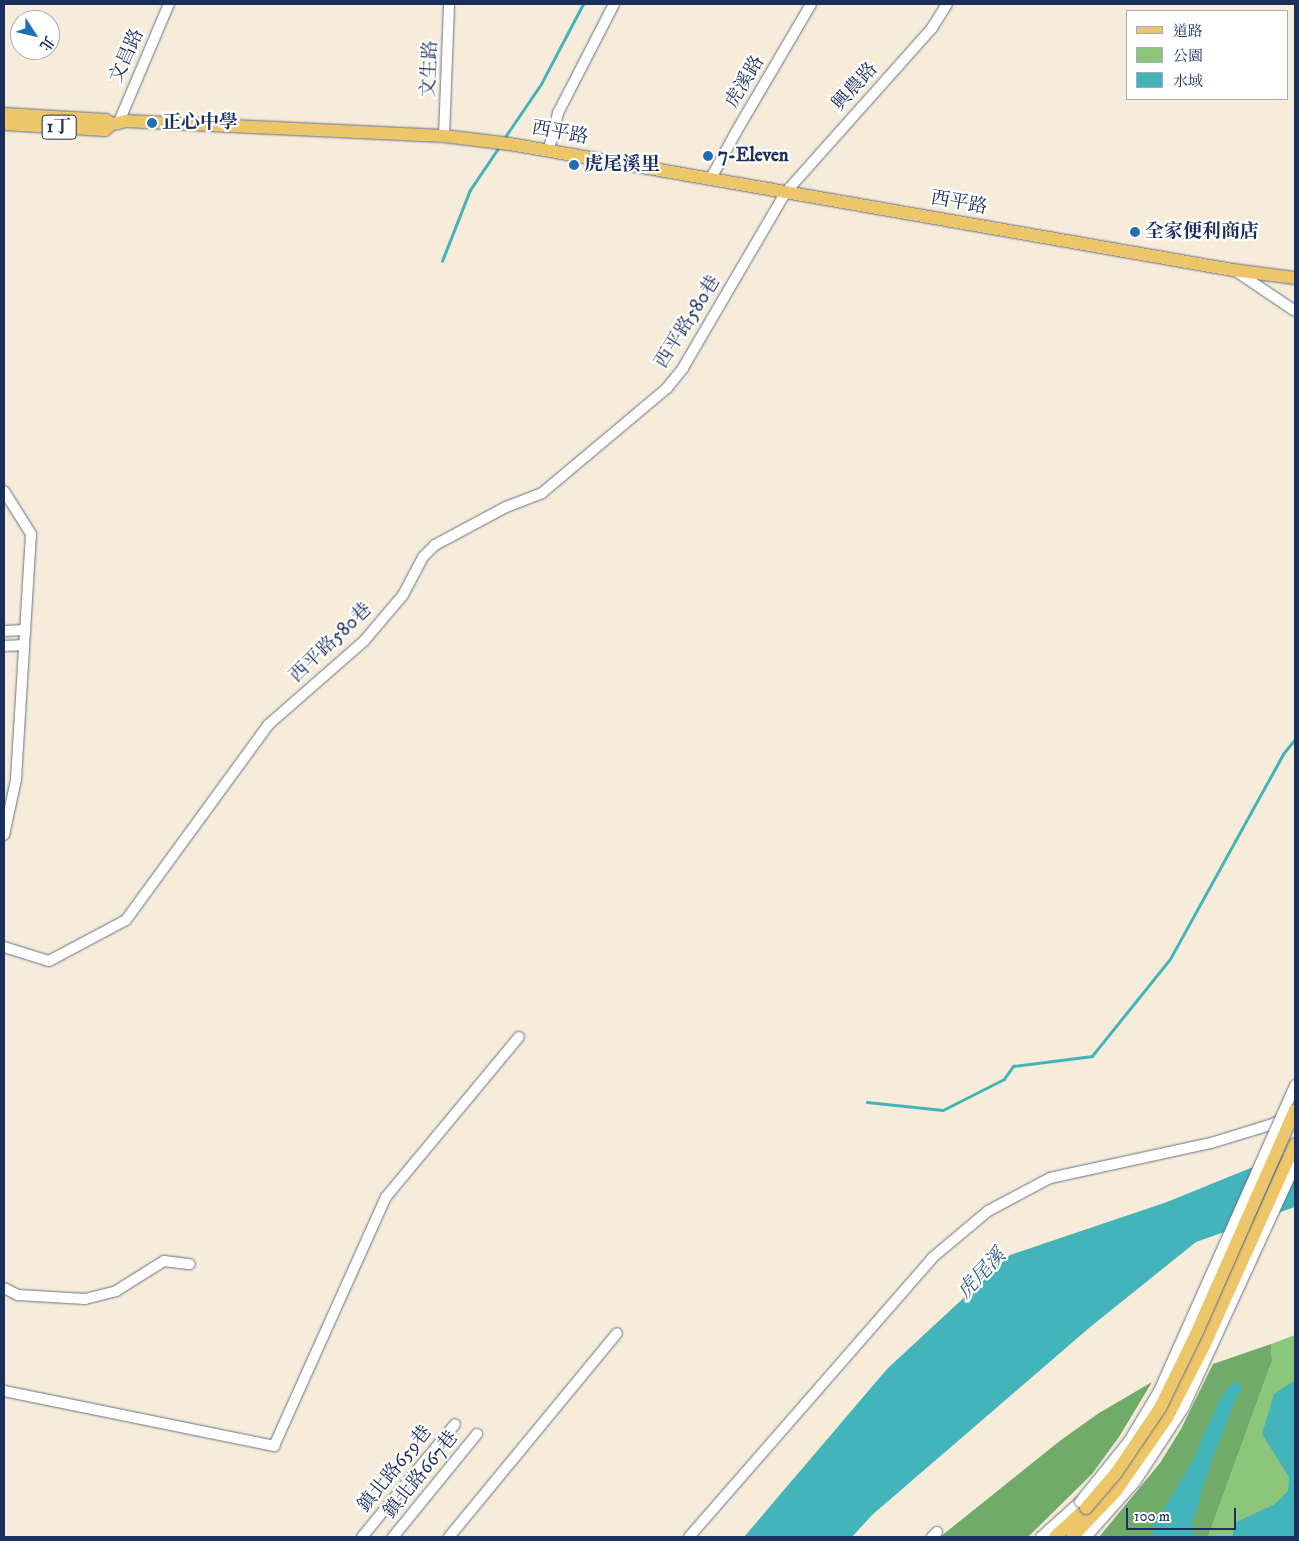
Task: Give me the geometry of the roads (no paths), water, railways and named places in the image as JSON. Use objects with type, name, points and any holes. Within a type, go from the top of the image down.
[{"type":"main road","name":"西平路","points":[[4,114],[106,120],[115,124]]},
{"type":"main road","name":"西平路","points":[[4,124],[105,130],[115,124],[126,121],[444,136],[549,149],[1233,270],[1295,278]]},
{"type":"main road","points":[[1072,1537],[1160,1408],[1198,1330],[1295,1112]]},
{"type":"main road","points":[[1056,1537],[1090,1512],[1138,1462],[1174,1405],[1295,1144]]},
{"type":"street","name":"文昌路","points":[[115,124],[169,4]]},
{"type":"street","name":"文生路","points":[[444,136],[449,4]]},
{"type":"street","points":[[549,149],[558,113],[614,4]]},
{"type":"street","name":"虎溪路","points":[[711,178],[811,4]]},
{"type":"street","name":"興農路","points":[[786,192],[932,28],[948,4]]},
{"type":"street","name":"西平路580巷","points":[[4,947],[49,961],[126,920],[268,725],[364,641],[403,595],[423,557],[435,545],[506,507],[542,493],[667,388],[688,360],[786,192]]},
{"type":"street","name":"西平路","points":[[1233,270],[1295,311]]},
{"type":"street","points":[[4,491],[31,534],[16,780],[4,835]]},
{"type":"street","points":[[4,631],[24,630]]},
{"type":"street","points":[[4,646],[24,645]]},
{"type":"street","points":[[4,1391],[274,1446],[386,1197],[519,1037]]},
{"type":"street","points":[[1086,1537],[1090,1512],[1159,1391],[1295,1085]]},
{"type":"street","points":[[689,1537],[932,1258],[988,1211],[1050,1178],[1212,1142],[1270,1125],[1295,1112]]},
{"type":"street","points":[[1042,1537],[1090,1512],[1135,1482],[1184,1407],[1295,1166]]},
{"type":"street","points":[[5,1292],[18,1295],[85,1299],[116,1291],[164,1260],[190,1264]]},
{"type":"street","points":[[449,1537],[617,1333]]},
{"type":"street","name":"鎮北路659巷","points":[[362,1537],[455,1424]]},
{"type":"street","name":"鎮北路667巷","points":[[393,1537],[477,1434]]},
{"type":"water","points":[[1295,1150],[1295,1207],[1196,1242],[1089,1328],[872,1515],[852,1537],[744,1537],[887,1369],[1010,1255],[1167,1202]]},
{"type":"water","points":[[1295,1380],[1295,1537],[1232,1537],[1236,1522],[1275,1504],[1288,1491],[1289,1477],[1262,1434],[1274,1394]]},
{"type":"water","points":[[1238,1381],[1242,1389],[1236,1397],[1202,1487],[1199,1504],[1191,1525],[1195,1537],[1152,1537],[1154,1521],[1165,1508],[1191,1463],[1222,1395],[1232,1384]]},
{"type":"waterway","points":[[503,140],[541,84],[583,4]]},
{"type":"waterway","points":[[442,261],[470,190],[499,147]]},
{"type":"waterway","points":[[867,1102],[943,1110],[1004,1079],[1013,1066],[1092,1056],[1170,959],[1283,754],[1295,739]]},
{"type":"place","name":"正心中學","points":[[152,123]]},
{"type":"place","name":"7-Eleven","points":[[708,156]]},
{"type":"place","name":"虎尾溪里","points":[[574,165]]},
{"type":"place","name":"全家便利商店","points":[[1135,232]]},
{"type":"water label","name":"虎尾溪","points":[[982,1274]]}]
